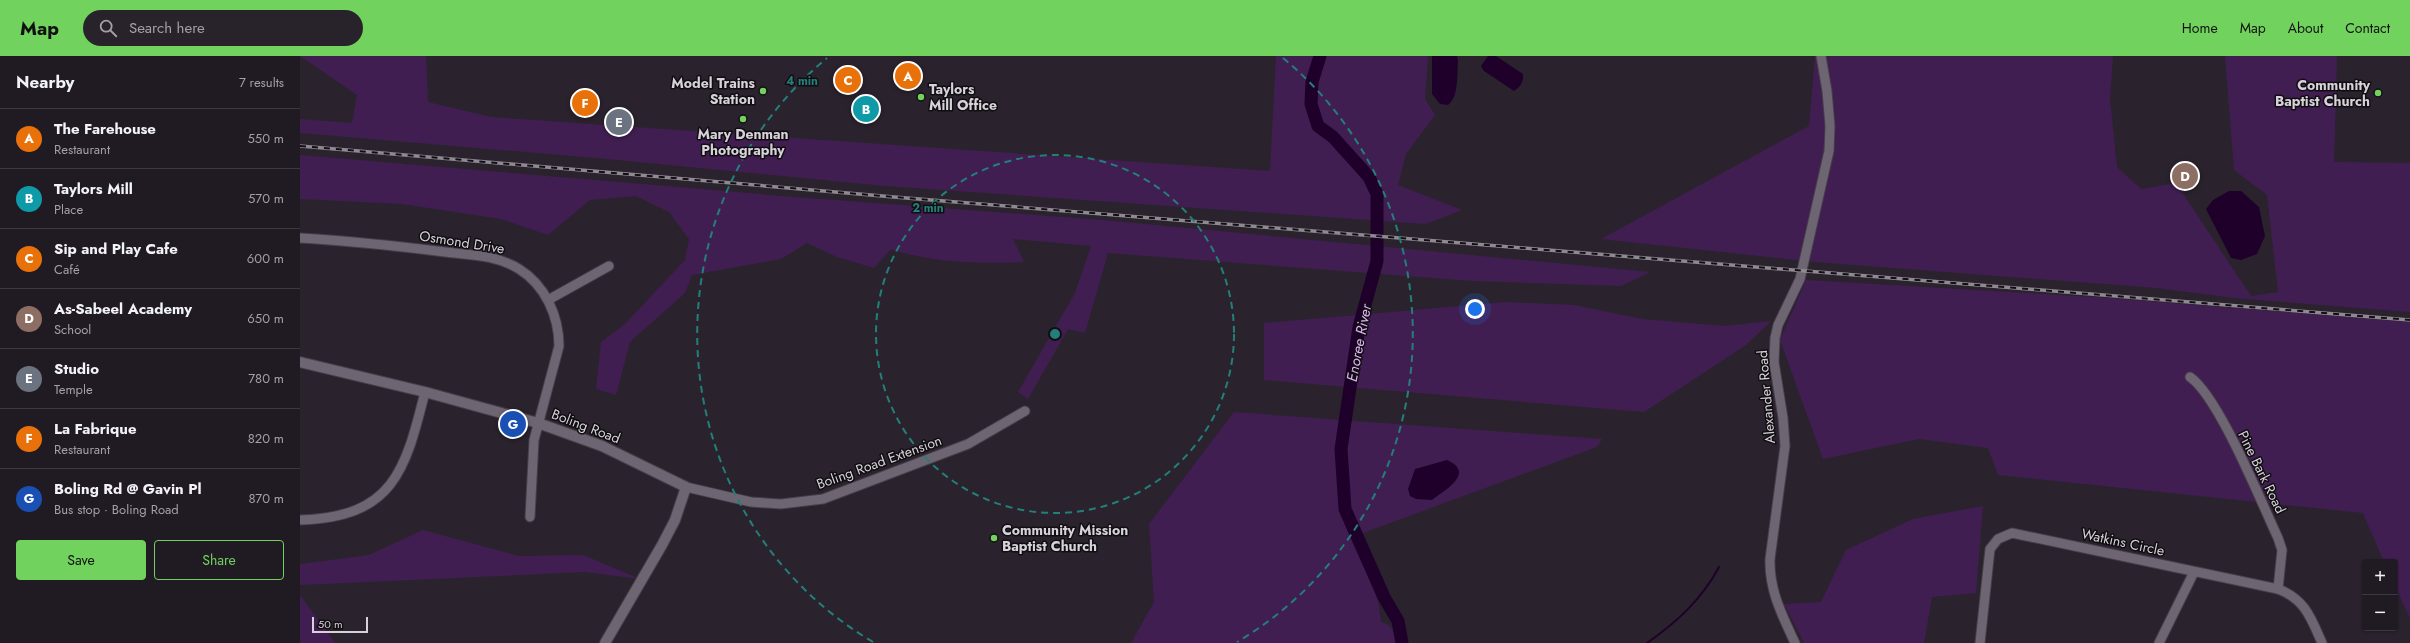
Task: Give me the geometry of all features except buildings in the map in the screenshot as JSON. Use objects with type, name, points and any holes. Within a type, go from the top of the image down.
[{"type":"street","name":"Alexander Road","points":[[1795,643],[1775,600],[1770,577],[1770,559],[1785,446],[1784,418],[1774,350],[1778,326],[1800,279],[1829,151],[1830,126],[1827,91],[1821,56]]},
{"type":"street","name":"Osmond Drive","points":[[300,238],[403,247],[497,259],[525,273],[548,300],[557,324],[559,346],[534,440],[530,473],[530,517]]},
{"type":"street","points":[[548,300],[609,266]]},
{"type":"street","name":"Boling Road","points":[[300,362],[425,392],[538,423],[602,446],[686,487]]},
{"type":"street","name":"Pine Bark Road","points":[[2190,377],[2198,383],[2212,404],[2236,450],[2278,538],[2282,550],[2278,589]]},
{"type":"street","points":[[300,520],[331,518],[352,513],[372,502],[389,488],[401,469],[425,392]]},
{"type":"street","name":"Boling Road Extension","points":[[686,487],[751,502],[781,504],[823,499],[968,444],[1025,411]]},
{"type":"street","points":[[605,643],[666,539],[675,520],[686,487]]},
{"type":"street","name":"Watkins Circle","points":[[1980,643],[1990,549],[1995,541],[2006,534],[2017,534],[2278,589],[2294,596],[2304,607],[2322,643]]},
{"type":"street","points":[[2159,643],[2194,572]]},
{"type":"shaded area","points":[[300,56],[426,56],[428,102],[491,117],[1270,171],[1276,56],[1428,56],[1425,99],[1435,115],[1406,154],[1398,185],[1462,210],[1426,224],[885,186],[597,158],[300,133],[300,119],[352,123],[357,95]]},
{"type":"shaded area","points":[[1432,56],[1457,56],[1456,91],[1452,101],[1448,105],[1440,104],[1432,94]]},
{"type":"shaded area","points":[[1488,56],[1496,56],[1523,74],[1522,82],[1518,88],[1514,91],[1484,71],[1481,66]]},
{"type":"shaded area","points":[[1815,56],[2113,56],[2110,98],[2117,167],[2141,189],[2176,183],[2251,296],[2278,292],[2267,195],[2234,170],[2225,56],[2337,56],[2334,162],[2410,163],[2410,312],[2234,298],[2157,288],[1815,262],[1601,239],[1809,126]]},
{"type":"shaded area","points":[[300,155],[795,197],[1103,220],[1650,272],[1621,286],[1472,281],[1108,253],[1085,333],[1068,329],[1028,399],[1018,392],[1075,293],[1091,246],[1013,239],[1024,262],[1008,263],[957,262],[940,260],[907,254],[891,249],[874,268],[837,257],[807,243],[781,259],[692,275],[685,293],[630,342],[616,395],[596,389],[601,342],[625,324],[685,260],[689,239],[669,212],[636,196],[590,200],[548,235],[501,219],[402,204],[300,199]]},
{"type":"shaded area","points":[[2229,191],[2241,191],[2259,207],[2265,236],[2257,254],[2241,260],[2231,258],[2206,209],[2213,200]]},
{"type":"shaded area","points":[[1806,280],[2109,298],[2410,322],[2410,618],[2398,592],[2398,559],[2383,559],[2363,513],[1998,475],[1988,448],[1919,439],[1823,459],[1780,340]]},
{"type":"shaded area","points":[[1506,302],[1574,305],[1642,319],[1724,326],[1771,321],[1746,345],[1644,412],[1264,380],[1264,323]]},
{"type":"shaded area","points":[[1234,412],[1602,439],[1597,447],[1360,534],[1379,606],[1381,622],[1389,625],[1400,643],[1131,643],[1154,602],[1149,524]]},
{"type":"shaded area","points":[[1447,460],[1455,465],[1459,470],[1458,476],[1450,486],[1432,500],[1416,499],[1410,496],[1408,489],[1415,469]]},
{"type":"shaded area","points":[[1983,506],[1976,593],[1932,597],[1924,643],[1804,643],[1784,604],[1821,602],[1846,550],[1913,519]]},
{"type":"shaded area","points":[[423,530],[519,556],[583,555],[640,579],[585,572],[300,585],[300,564],[369,555]]},
{"type":"shaded area","points":[[300,595],[335,643],[300,643]]},
{"type":"waterway","name":"Enoree River","points":[[1320,56],[1312,82],[1311,104],[1318,126],[1333,137],[1369,177],[1377,194],[1377,261],[1359,327],[1341,449],[1345,509],[1384,597],[1398,621],[1402,643]]},
{"type":"waterway","points":[[1647,643],[1669,627],[1697,600],[1719,567]]},
{"type":"railway","points":[[300,146],[894,197],[2410,320]]},
{"type":"place","name":"The Farehouse","points":[[908,76]]},
{"type":"place","name":"Sip and Play Cafe","points":[[848,80]]},
{"type":"place","name":"Model Trains Station","points":[[763,91]]},
{"type":"place","name":"Community Baptist Church","points":[[2378,93]]},
{"type":"place","name":"Taylors Mill Office","points":[[921,97]]},
{"type":"place","name":"La Fabrique","points":[[585,103]]},
{"type":"place","name":"Taylors Mill","points":[[866,109]]},
{"type":"place","name":"Mary Denman Photography","points":[[743,119]]},
{"type":"place","name":"Studio","points":[[619,122]]},
{"type":"place","name":"As-Sabeel Academy","points":[[2185,176]]},
{"type":"place","name":"Boling Rd @ Gavin Pl","points":[[513,424]]},
{"type":"place","name":"Community Mission Baptist Church","points":[[994,538]]}]
